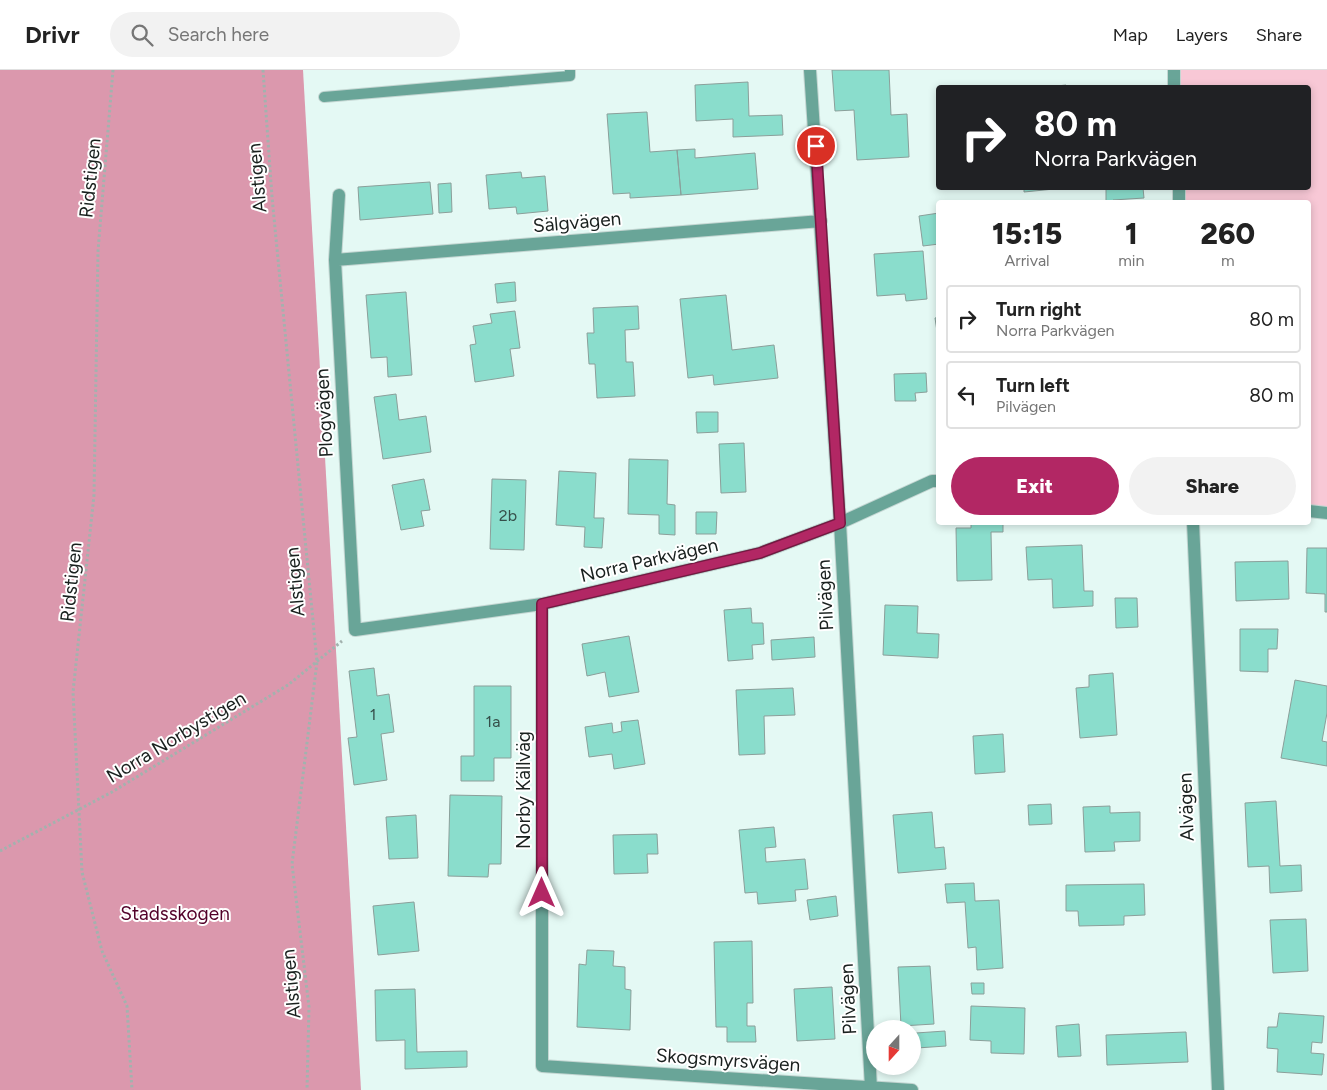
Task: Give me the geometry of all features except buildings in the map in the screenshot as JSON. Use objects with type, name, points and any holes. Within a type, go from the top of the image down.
[{"type":"street","name":"Pilvägen","points":[[810,70],[840,523],[871,1088]]},
{"type":"street","points":[[1174,70],[1174,85]]},
{"type":"street","name":"Plogvägen","points":[[340,195],[335,260],[355,630]]},
{"type":"street","name":"Sälgvägen","points":[[335,260],[821,221]]},
{"type":"street","name":"Norra Parkvägen","points":[[355,630],[542,604],[760,553],[840,523],[932,481],[936,481]]},
{"type":"street","points":[[1311,511],[1327,513]]},
{"type":"street","name":"Alvägen","points":[[1193,525],[1218,1090]]},
{"type":"street","name":"Norby Källväg","points":[[542,604],[542,1066]]},
{"type":"street","name":"Skogsmyrsvägen","points":[[542,1066],[912,1090]]},
{"type":"lane","points":[[324,97],[570,76],[570,70]]},
{"type":"path","name":"Ridstigen","points":[[113,70],[98,251],[94,495],[73,692],[82,872],[102,951],[127,1006],[132,1090]]},
{"type":"path","name":"Alstigen","points":[[263,70],[273,207],[317,662],[292,864],[309,1007],[307,1090]]},
{"type":"path","name":"Norra Norbystigen","points":[[0,851],[112,792],[288,685],[355,630]]},
{"type":"shaded area","points":[[1174,70],[1327,70],[1327,513],[1311,511],[1311,200],[1179,200],[1179,190],[1311,190],[1311,85],[1174,85]]},
{"type":"green space","name":"Stadsskogen","points":[[0,70],[303,70],[361,1090],[0,1090]]},
{"type":"route","points":[[542,893],[542,604],[760,553],[840,523],[816,146]]}]
